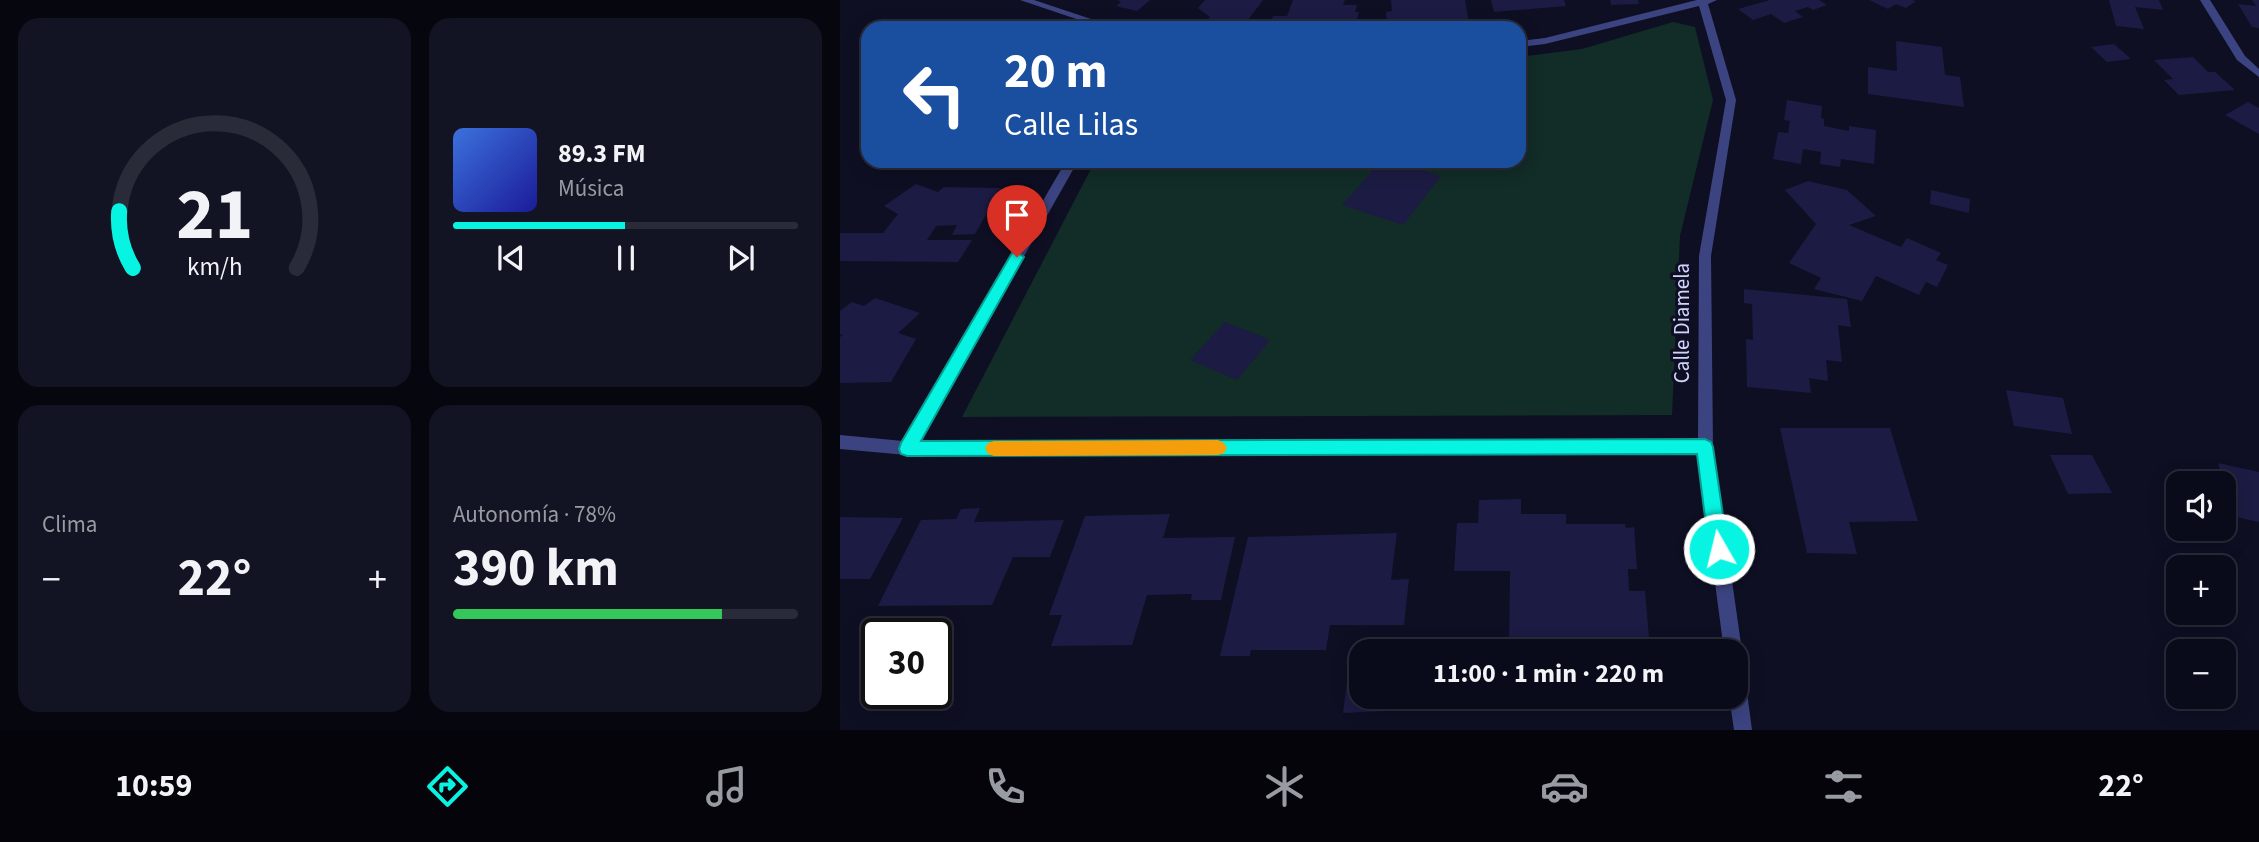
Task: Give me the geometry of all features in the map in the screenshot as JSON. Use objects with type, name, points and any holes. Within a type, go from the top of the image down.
[{"type":"street","points":[[1025,0],[1091,21]]},
{"type":"street","points":[[2205,0],[2241,58],[2259,74]]},
{"type":"street","points":[[1526,43],[1545,41],[1706,1]]},
{"type":"street","name":"Calle Diamela","points":[[1706,1],[1731,100],[1705,256],[1705,447],[1730,639]]},
{"type":"street","points":[[907,449],[1068,168]]},
{"type":"street","points":[[840,442],[907,449],[1705,447]]},
{"type":"street","points":[[1740,709],[1743,730]]},
{"type":"green space","points":[[1673,22],[1695,27],[1713,100],[1680,236],[1672,415],[962,417],[1091,168],[1526,168],[1526,56],[1582,49]]},
{"type":"building","points":[[1118,0],[1150,0],[1137,11],[1116,6],[1121,2]]},
{"type":"building","points":[[1205,0],[1263,0],[1248,20],[1242,21],[1206,21],[1210,17],[1198,8]]},
{"type":"building","points":[[1293,0],[1345,0],[1343,5],[1357,5],[1357,19],[1366,19],[1271,21],[1273,16],[1287,16]]},
{"type":"building","points":[[1391,0],[1465,0],[1469,21],[1387,21],[1386,12],[1392,11]]},
{"type":"building","points":[[1491,0],[1564,0],[1566,6],[1494,12]]},
{"type":"building","points":[[1610,0],[1638,0],[1639,4],[1611,5]]},
{"type":"building","points":[[1770,0],[1819,0],[1827,5],[1813,10],[1808,7],[1795,11],[1803,17],[1784,23],[1771,14],[1753,20],[1738,9]]},
{"type":"building","points":[[1869,0],[1916,1],[1906,8],[1896,4],[1888,9]]},
{"type":"building","points":[[2109,0],[2159,0],[2163,10],[2135,7],[2144,29],[2116,26]]},
{"type":"building","points":[[2252,0],[2259,0],[2259,28],[2252,27],[2238,4],[2256,6]]},
{"type":"building","points":[[1896,41],[1942,47],[1945,75],[1960,77],[1964,107],[1868,94],[1868,67],[1897,71]]},
{"type":"building","points":[[2114,44],[2131,59],[2107,62],[2091,47]]},
{"type":"building","points":[[2193,57],[2208,72],[2215,72],[2235,90],[2179,95],[2164,80],[2173,79],[2154,60]]},
{"type":"building","points":[[1787,100],[1822,106],[1821,118],[1824,119],[1824,126],[1849,131],[1849,126],[1876,130],[1874,164],[1841,159],[1840,167],[1820,164],[1821,152],[1803,149],[1801,164],[1773,159],[1778,132],[1788,133],[1790,121],[1784,120]]},
{"type":"building","points":[[2248,102],[2259,108],[2259,134],[2225,115]]},
{"type":"building","points":[[1375,168],[1415,168],[1441,176],[1403,225],[1342,205]]},
{"type":"building","points":[[1808,181],[1847,190],[1876,216],[1849,225],[1901,247],[1907,238],[1941,253],[1936,260],[1948,265],[1937,287],[1926,282],[1919,295],[1876,276],[1862,301],[1814,289],[1821,278],[1789,263],[1816,224],[1785,190]]},
{"type":"building","points":[[916,184],[938,192],[944,187],[1001,188],[975,234],[952,235],[957,225],[936,226],[927,240],[972,240],[958,262],[840,261],[840,233],[883,233],[898,214],[884,206]]},
{"type":"building","points":[[1931,190],[1970,199],[1969,213],[1930,204]]},
{"type":"building","points":[[1744,289],[1847,299],[1851,327],[1838,325],[1842,362],[1826,360],[1828,381],[1809,378],[1811,393],[1747,387],[1746,339],[1753,340],[1752,304],[1744,303]]},
{"type":"building","points":[[875,298],[920,313],[898,333],[916,339],[891,382],[840,383],[840,337],[843,335],[840,334],[840,311],[852,302],[864,306]]},
{"type":"building","points":[[1225,322],[1270,340],[1237,380],[1190,360]]},
{"type":"building","points":[[2006,390],[2063,398],[2072,434],[2014,426]]},
{"type":"building","points":[[1780,428],[1890,428],[1918,521],[1849,522],[1857,554],[1807,553]]},
{"type":"building","points":[[2050,455],[2092,455],[2112,493],[2068,494]]},
{"type":"building","points":[[2218,463],[2259,472],[2259,522],[2236,517],[2236,471],[2220,471]]},
{"type":"building","points":[[1521,499],[1521,514],[1566,514],[1566,524],[1625,524],[1626,528],[1634,527],[1637,569],[1628,569],[1629,591],[1645,591],[1649,637],[1509,639],[1510,571],[1454,571],[1457,523],[1478,523],[1479,500]]},
{"type":"building","points":[[980,508],[974,522],[1064,520],[1050,557],[1013,557],[992,605],[878,606],[921,520],[956,519],[961,509]]},
{"type":"building","points":[[1170,514],[1163,538],[1235,537],[1221,600],[1191,600],[1192,594],[1147,595],[1132,645],[1051,646],[1062,615],[1049,615],[1085,516]]},
{"type":"building","points":[[840,517],[903,518],[870,579],[840,579]]},
{"type":"building","points":[[1397,533],[1391,580],[1409,579],[1404,625],[1330,625],[1326,650],[1251,650],[1250,656],[1220,656],[1248,537]]},
{"type":"building","points":[[1349,668],[1349,709],[1387,711],[1343,713]]},
{"type":"slow traffic","points":[[994,448],[1218,448]]},
{"type":"route","points":[[1017,257],[907,449],[1705,447],[1719,549]]}]
